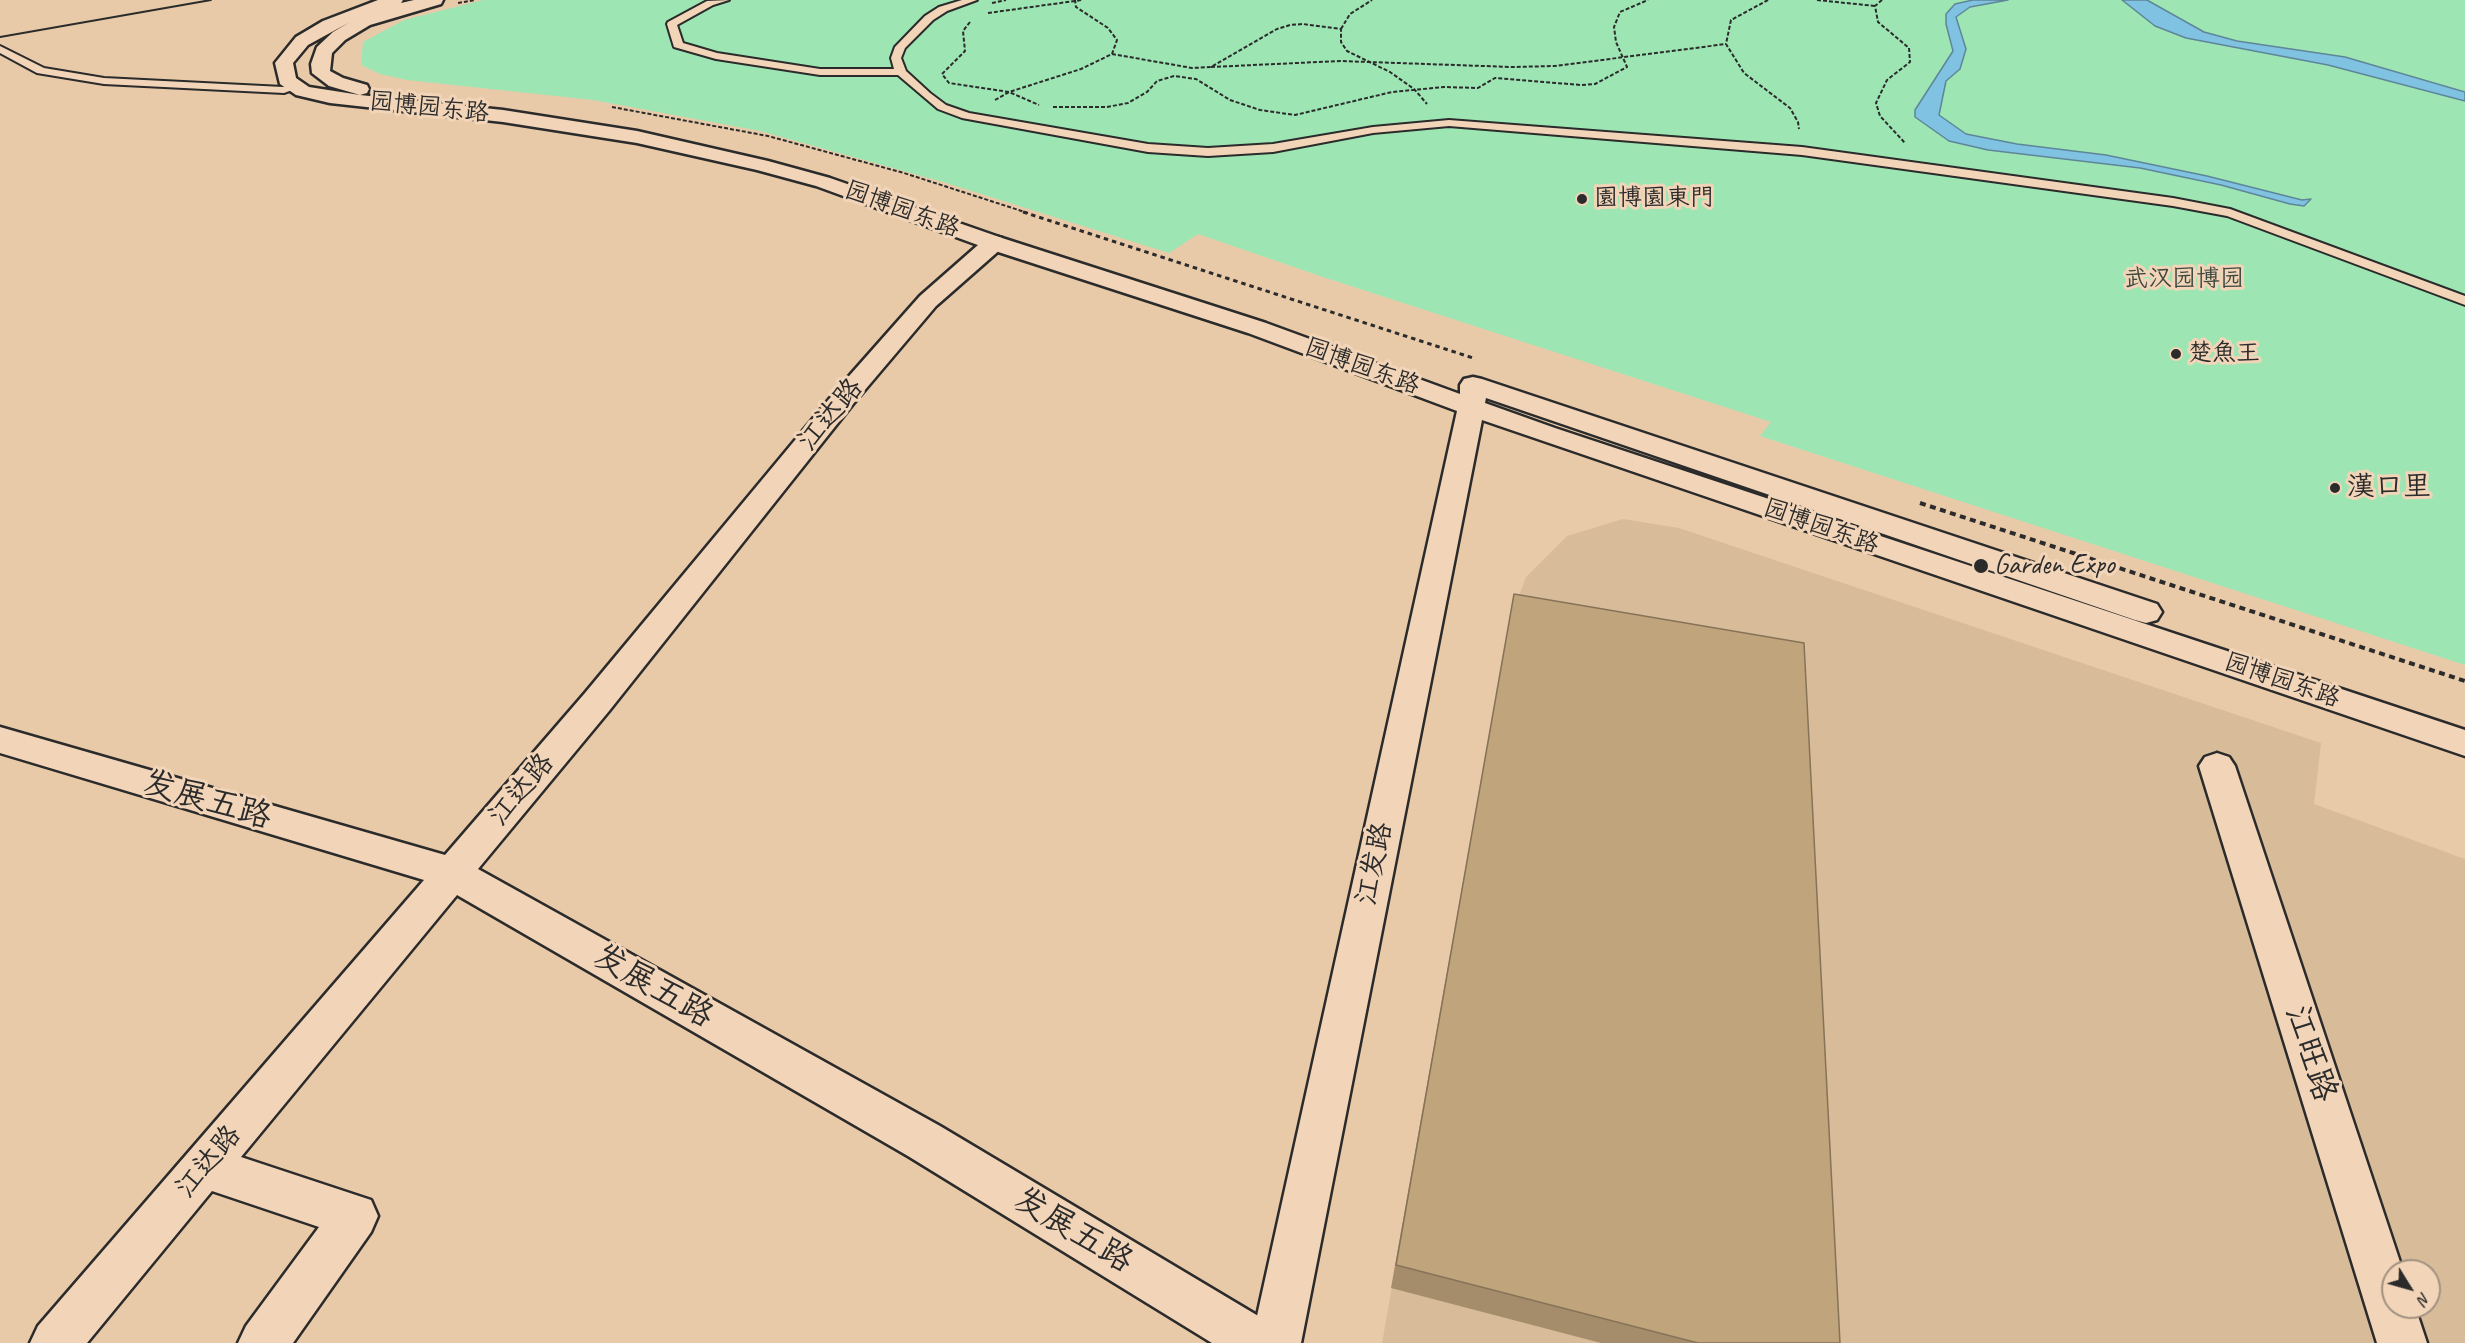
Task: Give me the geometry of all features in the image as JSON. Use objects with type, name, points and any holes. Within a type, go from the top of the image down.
[{"type":"main road","points":[[297,87],[287,80],[284,63],[302,41],[351,15],[395,0]]},
{"type":"main road","name":"园博园东路","points":[[435,0],[364,21],[339,36],[323,51],[320,64],[321,73],[336,82],[389,95],[548,110],[663,128],[747,146],[896,190],[2465,719]]},
{"type":"main road","name":"园博园东路","points":[[297,87],[303,91],[330,97],[562,124],[705,152],[823,182],[994,243],[1257,328],[1473,384],[1568,442],[2465,743]]},
{"type":"main road","name":"江达路","points":[[55,1343],[597,702],[844,398],[928,301],[994,243]]},
{"type":"main road","name":"江发路","points":[[1276,1343],[1473,384]]},
{"type":"main road","name":"发展五路","points":[[0,740],[452,873],[924,1141],[1257,1343]]},
{"type":"main road","name":"江旺路","points":[[2217,766],[2402,1343]]},
{"type":"main road","points":[[204,1167],[355,1216],[263,1343]]},
{"type":"lane","points":[[724,0],[710,3],[672,24],[678,45],[717,56],[820,72],[901,72]]},
{"type":"lane","points":[[972,0],[943,9],[929,18],[900,47],[896,58],[901,72],[942,107],[966,116],[1148,148],[1208,152],[1273,148],[1373,130],[1436,124],[1527,128],[1802,151],[2173,202],[2230,213],[2465,301]]},
{"type":"lane","points":[[0,49],[41,71],[104,81],[284,90],[297,87]]},
{"type":"path","points":[[452,4],[475,0]]},
{"type":"path","points":[[988,4],[1006,0]]},
{"type":"path","points":[[1075,0],[1076,7],[1108,28],[1117,40],[1112,54]]},
{"type":"path","points":[[987,13],[1082,0]]},
{"type":"path","points":[[1372,0],[1350,14],[1341,29],[1341,42],[1347,51],[1390,72],[1414,90],[1426,102],[1436,124]]},
{"type":"path","points":[[1053,107],[1107,107],[1128,103],[1147,92],[1157,81],[1174,76],[1196,79],[1230,100],[1295,115],[1326,109],[1365,97],[1444,87],[1478,88],[1494,78],[1581,85],[1595,84],[1627,67],[1616,42],[1614,27],[1620,12],[1648,0]]},
{"type":"path","points":[[1768,0],[1731,20],[1726,44],[1744,73],[1790,108],[1798,122],[1800,135]]},
{"type":"path","points":[[1817,0],[1875,6],[1882,0]]},
{"type":"path","points":[[1875,6],[1878,22],[1909,48],[1911,62],[1887,80],[1876,104],[1880,116],[1911,148]]},
{"type":"path","points":[[970,21],[963,32],[965,51],[942,74],[949,83],[1009,92],[1042,107]]},
{"type":"path","points":[[1211,68],[1283,27],[1303,24],[1341,29]]},
{"type":"path","points":[[966,116],[1009,92],[1081,69],[1112,54],[1192,68],[1370,61],[1512,67],[1566,65],[1726,44]]},
{"type":"path","points":[[604,105],[768,136],[893,170],[1473,384]]},
{"type":"path","points":[[1918,503],[2465,681]]},
{"type":"shaded area","points":[[1623,519],[1679,528],[2321,743],[2314,804],[2465,859],[2465,1343],[1382,1343],[1509,623],[1526,577],[1567,536]]},
{"type":"green space","name":"武汉园博园","points":[[483,0],[2465,0],[2465,665],[1760,436],[1771,422],[1323,277],[1198,234],[1169,253],[943,182],[760,131],[593,100],[407,80],[380,74],[361,65],[363,42],[404,20]]},
{"type":"water","points":[[1973,0],[2008,0],[1970,7],[1956,17],[1966,49],[1960,69],[1946,81],[1939,115],[1966,134],[2017,144],[2106,155],[2207,176],[2302,200],[2311,199],[2304,206],[2290,204],[2221,185],[2140,168],[1988,150],[1949,141],[1915,117],[1915,110],[1953,51],[1946,24],[1946,14],[1955,4]]},
{"type":"water","points":[[2122,0],[2147,0],[2204,32],[2237,41],[2345,57],[2465,92],[2465,101],[2328,65],[2186,38],[2155,26]]},
{"type":"building","points":[[1514,594],[1804,643],[1840,1343],[1698,1343],[1396,1265]]},
{"type":"railway","points":[[0,37],[211,0]]},
{"type":"place","name":"園博園東門","points":[[1582,199]]},
{"type":"place","name":"楚魚王","points":[[2176,354]]},
{"type":"place","name":"漢口里","points":[[2335,488]]},
{"type":"place","name":"Garden Expo","points":[[1981,566]]}]
